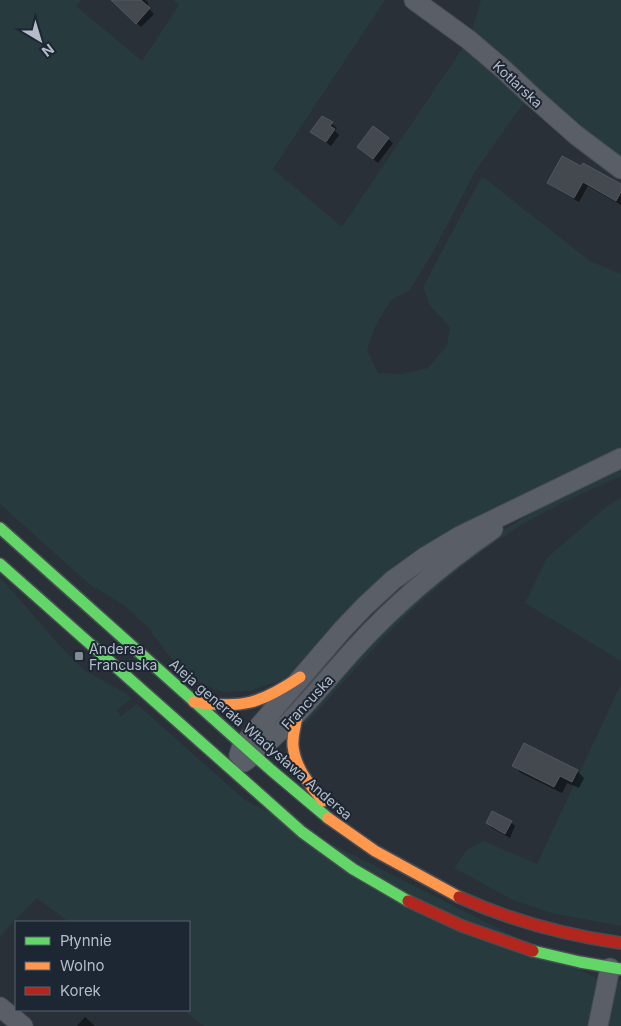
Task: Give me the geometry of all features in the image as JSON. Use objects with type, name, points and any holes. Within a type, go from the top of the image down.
[{"type":"main road","name":"Aleja generała Władysława Andersa","points":[[0,528],[248,750],[308,802],[352,836],[420,878],[480,908],[516,921],[563,933],[621,943]]},
{"type":"main road","points":[[0,564],[288,820],[350,867],[400,897],[452,923],[506,944],[615,969]]},
{"type":"main road","points":[[194,702],[218,706],[244,706],[264,700],[300,677]]},
{"type":"main road","points":[[297,715],[293,746],[300,770],[307,782],[352,836]]},
{"type":"street","name":"Kotlarska","points":[[414,0],[469,40],[569,129],[621,169]]},
{"type":"street","name":"Francuska","points":[[233,770],[300,677],[365,606],[393,580],[425,557],[460,536],[621,458]]},
{"type":"street","name":"Francuska","points":[[248,750],[297,715],[356,647],[411,593],[476,541],[543,495]]},
{"type":"street","points":[[598,1026],[615,969]]},
{"type":"street","points":[[0,1007],[23,1026]]},
{"type":"green space","points":[[0,0],[81,0],[76,6],[142,61],[179,5],[173,0],[385,0],[273,169],[342,227],[466,43],[524,98],[523,104],[476,170],[434,250],[410,290],[391,300],[375,327],[367,350],[378,373],[402,374],[428,368],[447,346],[450,327],[430,306],[423,287],[482,176],[590,261],[621,274],[621,448],[548,483],[392,570],[361,596],[285,679],[249,691],[225,692],[199,682],[171,658],[152,631],[125,606],[89,584],[0,504]]},
{"type":"green space","points":[[481,0],[621,0],[621,166],[470,37]]},
{"type":"green space","points":[[621,468],[621,476],[525,523],[486,549],[449,578],[413,609],[385,637],[304,726],[306,717],[376,639],[426,590],[453,567],[523,518]]},
{"type":"green space","points":[[621,498],[621,661],[525,603],[547,558],[606,507]]},
{"type":"green space","points":[[0,577],[63,649],[84,670],[127,694],[131,699],[117,710],[121,716],[137,704],[245,800],[598,979],[594,1026],[204,1026],[184,1011],[190,1011],[190,921],[68,921],[37,898],[0,936]]},
{"type":"green space","points":[[621,684],[621,926],[551,913],[513,900],[454,868],[467,850],[483,841],[537,864]]},
{"type":"green space","points":[[621,979],[621,1026],[602,1026],[613,984]]},
{"type":"building","points":[[111,0],[141,0],[150,8],[136,24]]},
{"type":"building","points":[[322,116],[333,122],[330,126],[335,129],[326,142],[310,132]]},
{"type":"building","points":[[373,126],[389,138],[373,159],[357,147]]},
{"type":"building","points":[[562,156],[581,166],[583,163],[621,184],[621,192],[616,201],[583,182],[574,198],[547,183]]},
{"type":"building","points":[[524,743],[578,770],[572,782],[560,776],[554,787],[512,766]]},
{"type":"building","points":[[492,811],[512,821],[505,834],[486,823]]},
{"type":"traffic: fast","points":[[0,528],[271,770],[328,818]]},
{"type":"traffic: fast","points":[[0,564],[302,832],[353,869],[408,901]]},
{"type":"traffic: fast","points":[[533,951],[621,969]]},
{"type":"traffic: slow","points":[[194,702],[225,705],[250,702],[262,699],[300,677]]},
{"type":"traffic: slow","points":[[297,715],[293,738],[294,754],[304,776],[323,801]]},
{"type":"traffic: slow","points":[[328,818],[375,851],[459,897]]},
{"type":"traffic: jam","points":[[459,897],[479,906],[539,926],[621,943]]},
{"type":"traffic: jam","points":[[408,901],[462,926],[533,951]]},
{"type":"place","name":"Andersa Francuska","points":[[79,656]]}]
